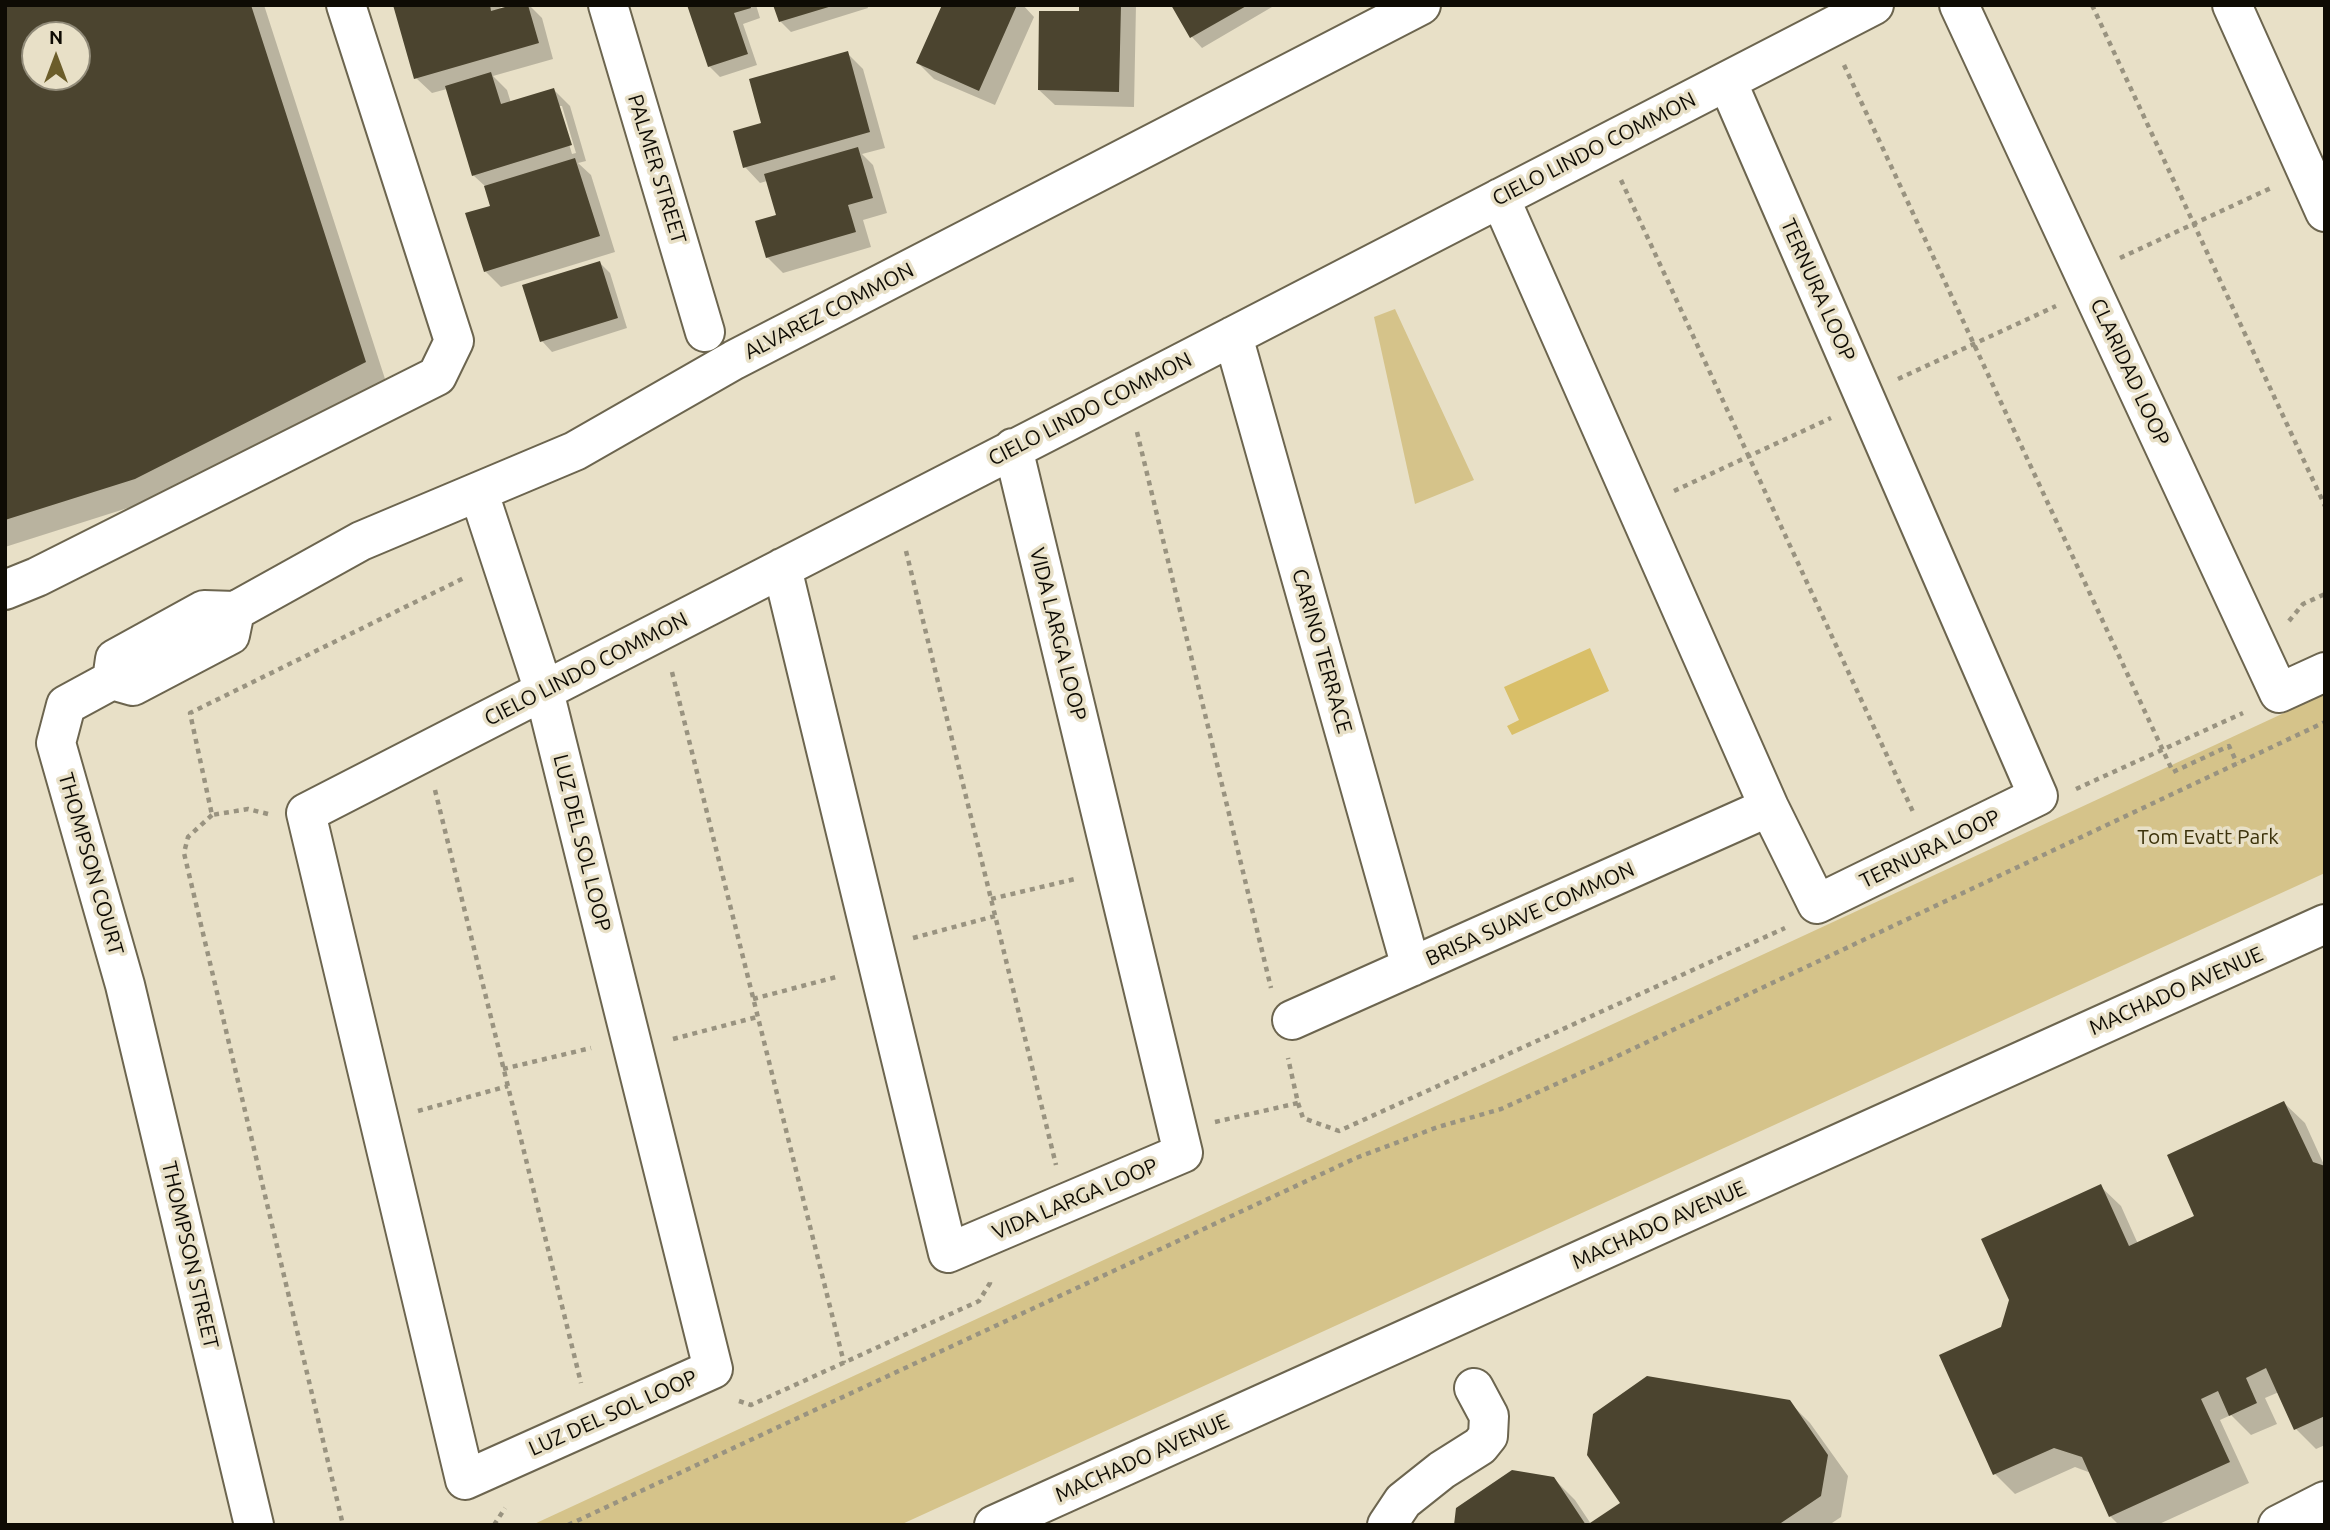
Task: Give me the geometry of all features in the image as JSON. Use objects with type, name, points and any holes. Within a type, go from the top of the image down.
[{"type":"street","points":[[5,590],[37,578],[436,376],[454,341],[346,5]]},
{"type":"street","name":"PALMER STREET","points":[[608,5],[705,332]]},
{"type":"street","name":"ALVAREZ COMMON","points":[[56,743],[66,705],[112,680],[133,686],[230,635],[235,611],[361,541],[479,494],[575,451],[734,360],[1421,5]]},
{"type":"street","name":"CIELO LINDO COMMON","points":[[308,819],[425,752],[1874,5]]},
{"type":"street","name":"CLARIDAD LOOP","points":[[1959,5],[2279,693],[2325,672]]},
{"type":"street","points":[[2232,5],[2325,212]]},
{"type":"street","name":"TERNURA LOOP","points":[[1727,81],[2038,796],[1817,904]]},
{"type":"street","points":[[1500,198],[1769,807],[1817,904]]},
{"type":"street","name":"CARINO TERRACE","points":[[1233,336],[1411,967]]},
{"type":"street","name":"VIDA LARGA LOOP","points":[[782,568],[948,1253],[1183,1153],[1013,448]]},
{"type":"street","name":"LUZ DEL SOL LOOP","points":[[308,819],[465,1480],[713,1368],[544,691],[479,494]]},
{"type":"street","name":"THOMPSON COURT","points":[[56,743],[125,985]]},
{"type":"street","name":"BRISA SUAVE COMMON","points":[[1284,1022],[1769,807]]},
{"type":"street","name":"MACHADO AVENUE","points":[[994,1525],[2325,924]]},
{"type":"street","name":"THOMPSON STREET","points":[[125,985],[254,1525]]},
{"type":"street","points":[[1387,1525],[1403,1501],[1442,1470],[1480,1446],[1488,1436],[1489,1416],[1474,1388]]},
{"type":"path","points":[[2092,5],[2325,506]]},
{"type":"path","points":[[1828,29],[2173,772],[2229,746],[2237,763]]},
{"type":"path","points":[[1604,144],[1931,849]]},
{"type":"path","points":[[1637,509],[1975,344],[2194,224],[2306,172]]},
{"type":"path","points":[[1127,390],[1284,1022],[1303,1118],[1339,1131],[1797,922],[1817,904]]},
{"type":"path","points":[[896,509],[1065,1203]]},
{"type":"path","points":[[212,815],[190,713],[467,576],[473,587]]},
{"type":"path","points":[[661,630],[844,1363]]},
{"type":"path","points":[[2034,786],[2067,793],[2251,709],[2270,670]]},
{"type":"path","points":[[568,1525],[1356,1158],[1438,1127],[1501,1109],[2325,722]]},
{"type":"path","points":[[425,752],[590,1423]]},
{"type":"path","points":[[308,819],[248,808],[212,815],[188,837],[184,853],[343,1525]]},
{"type":"path","points":[[991,900],[1115,869]]},
{"type":"path","points":[[752,999],[995,916]]},
{"type":"path","points":[[503,1069],[757,1017]]},
{"type":"path","points":[[380,1121],[508,1086]]},
{"type":"path","points":[[1178,1130],[1298,1103]]},
{"type":"path","points":[[681,1382],[751,1405],[979,1301],[990,1283],[986,1237]]},
{"type":"green space","points":[[1395,309],[1474,480],[1415,504],[1374,317]]},
{"type":"green space","name":"Tom Evatt Park","points":[[2325,694],[2325,873],[900,1525],[532,1525]]},
{"type":"shaded area","points":[[1590,648],[1609,691],[1512,735],[1507,726],[1519,720],[1504,687]]},
{"type":"building","points":[[5,5],[251,5],[366,362],[135,479],[5,520]]},
{"type":"building","points":[[393,5],[490,5],[491,11],[512,5],[528,5],[539,43],[414,79]]},
{"type":"building","points":[[687,5],[750,5],[751,8],[734,13],[748,54],[708,67]]},
{"type":"building","points":[[773,5],[832,5],[832,6],[779,22]]},
{"type":"building","points":[[942,5],[1017,5],[979,91],[916,63]]},
{"type":"building","points":[[1079,5],[1121,5],[1119,92],[1038,90],[1039,11],[1079,11]]},
{"type":"building","points":[[1171,5],[1248,5],[1190,38]]},
{"type":"building","points":[[848,51],[870,132],[743,168],[733,131],[761,123],[749,79]]},
{"type":"building","points":[[491,72],[501,104],[554,88],[572,145],[472,176],[445,86]]},
{"type":"building","points":[[858,147],[873,198],[848,205],[856,232],[766,258],[755,221],[776,215],[764,174]]},
{"type":"building","points":[[575,158],[600,236],[484,272],[465,213],[490,206],[484,186]]},
{"type":"building","points":[[600,261],[618,318],[540,342],[522,285]]},
{"type":"building","points":[[2284,1101],[2313,1162],[2325,1166],[2325,1416],[2294,1430],[2266,1368],[2246,1378],[2257,1403],[2229,1416],[2218,1391],[2201,1399],[2230,1462],[2109,1517],[2082,1457],[2054,1448],[1993,1475],[1939,1355],[2001,1327],[2009,1300],[1981,1239],[2101,1184],[2129,1246],[2194,1216],[2167,1155]]},
{"type":"building","points":[[1647,1376],[1790,1400],[1828,1455],[1821,1496],[1778,1525],[1587,1525],[1620,1503],[1587,1455],[1593,1414]]},
{"type":"building","points":[[1512,1470],[1554,1477],[1586,1525],[1454,1525],[1456,1508]]}]
